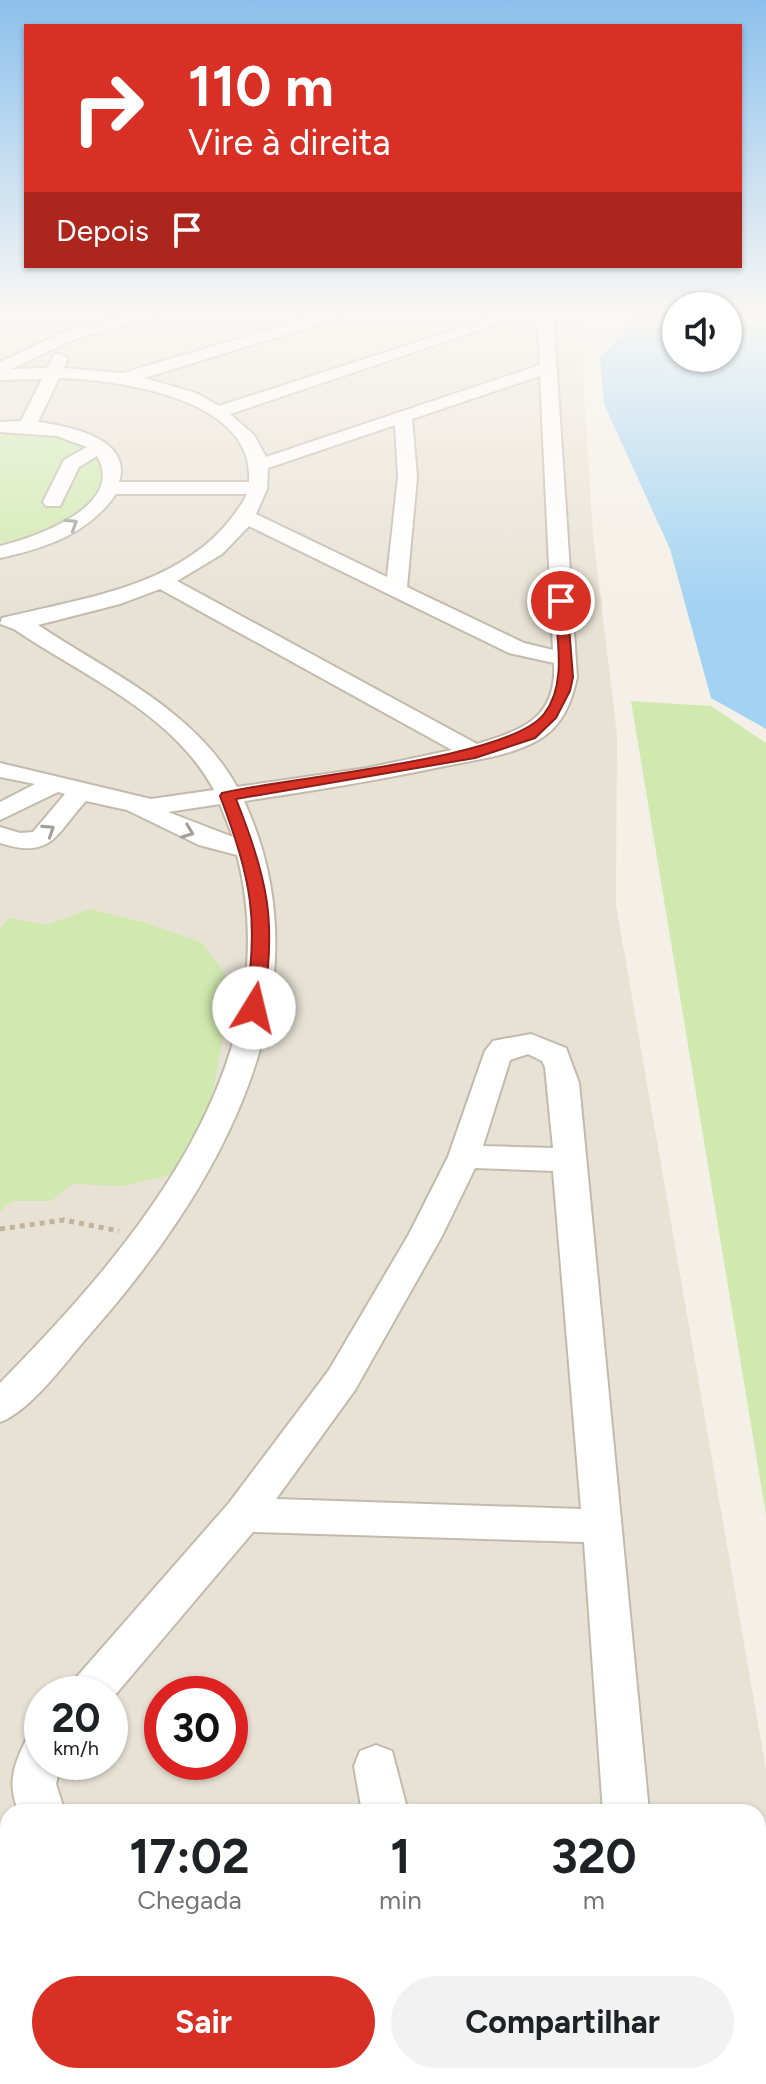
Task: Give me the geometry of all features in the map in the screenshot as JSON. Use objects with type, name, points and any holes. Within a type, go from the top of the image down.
[{"type":"street","points":[[28,425],[35,410]]},
{"type":"street","points":[[10,623],[92,606],[161,581],[205,556],[244,516],[258,488],[259,465],[248,439],[214,410]]},
{"type":"street","points":[[218,412],[223,410]]},
{"type":"street","points":[[259,465],[419,410]]},
{"type":"street","points":[[0,770],[151,807],[475,753],[530,735],[542,726],[559,704],[566,677],[549,410]]},
{"type":"street","points":[[396,590],[407,466],[407,428],[402,416]]},
{"type":"street","points":[[0,427],[28,425],[72,432],[98,448],[111,467],[109,488],[92,510],[59,532],[0,552]]},
{"type":"street","points":[[53,502],[71,464],[98,448]]},
{"type":"street","points":[[109,488],[258,488]]},
{"type":"street","points":[[244,516],[517,648],[564,659]]},
{"type":"street","points":[[161,581],[475,753]]},
{"type":"street","points":[[0,1407],[74,1330],[158,1226],[224,1109],[242,1061],[262,962],[259,896],[250,850],[228,796],[209,763],[176,729],[108,678],[10,623]]},
{"type":"street","points":[[0,812],[56,783]]},
{"type":"street","points":[[0,835],[20,839],[51,832],[81,791]]},
{"type":"street","points":[[130,804],[157,820],[250,850]]},
{"type":"street","points":[[104,1676],[243,1515],[342,1380],[425,1236],[464,1157],[496,1058],[504,1048],[517,1044],[545,1049],[560,1064],[604,1526],[625,1804]]},
{"type":"street","points":[[464,1157],[567,1160]]},
{"type":"street","points":[[243,1515],[604,1526]]},
{"type":"street","points":[[376,1766],[383,1804]]},
{"type":"street","points":[[32,1780],[39,1804]]},
{"type":"shaded area","points":[[0,410],[585,410],[593,534],[617,735],[616,905],[766,1770],[766,1804],[0,1804]]},
{"type":"green space","points":[[34,430],[72,438],[89,448],[100,463],[101,483],[94,498],[67,520],[31,536],[0,544],[0,431]]},
{"type":"green space","points":[[631,701],[711,706],[766,743],[766,1515]]},
{"type":"green space","points":[[90,909],[146,923],[202,943],[221,968],[232,992],[211,1100],[176,1174],[120,1186],[72,1184],[51,1201],[12,1201],[0,1211],[0,927],[10,918],[47,925]]},
{"type":"water","points":[[607,410],[766,410],[766,729],[711,698],[670,549]]},
{"type":"route","points":[[254,1008],[262,962],[263,931],[259,896],[253,861],[228,796],[367,775],[475,753],[530,735],[551,715],[563,691],[566,677],[561,601]]}]
